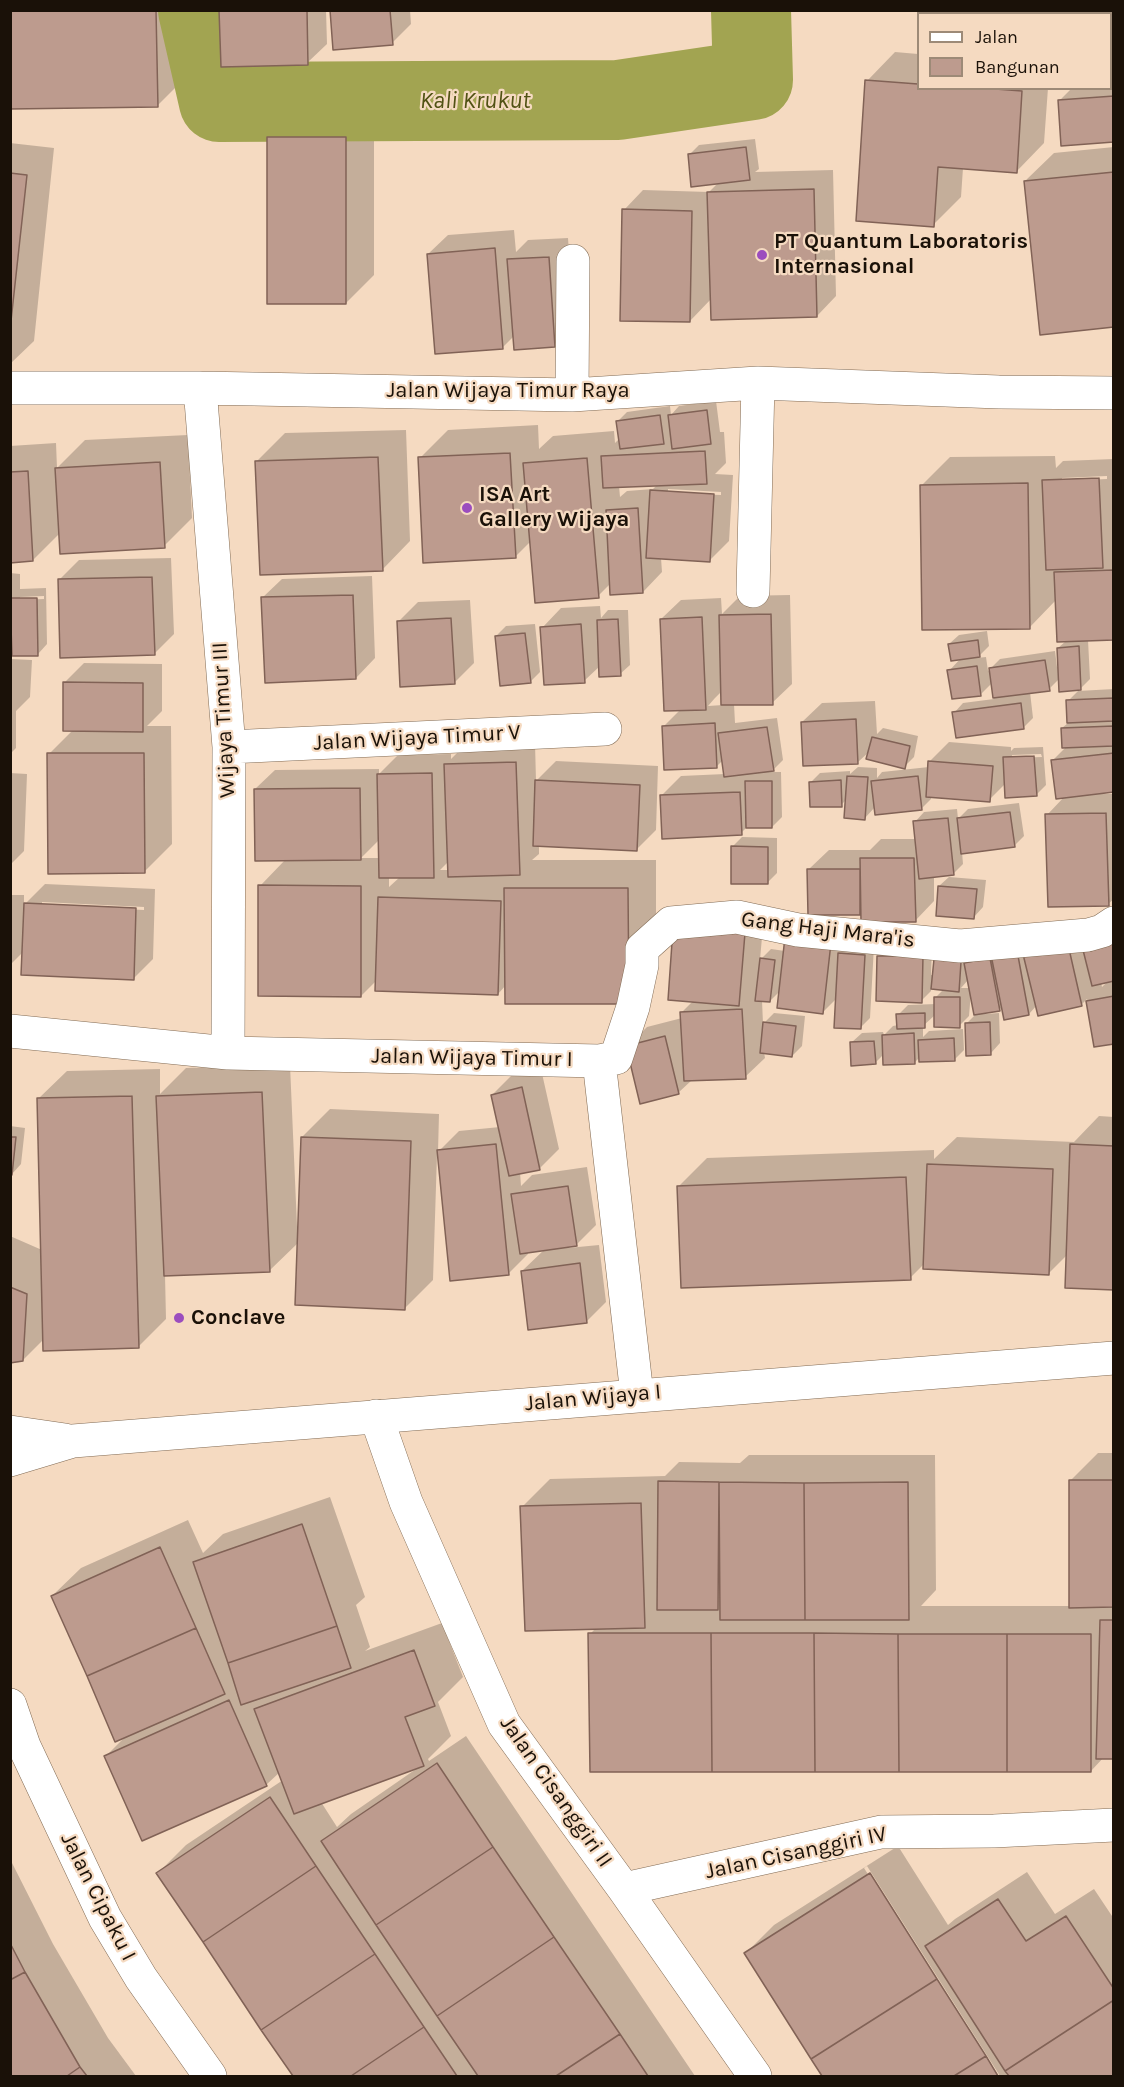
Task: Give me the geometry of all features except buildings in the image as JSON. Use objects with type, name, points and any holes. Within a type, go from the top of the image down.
[{"type":"street","points":[[572,395],[573,261]]},
{"type":"street","points":[[753,591],[759,383]]},
{"type":"street","name":"Jalan Wijaya Timur Raya","points":[[10,388],[200,388],[572,395],[759,383],[999,392],[1113,393]]},
{"type":"street","name":"Wijaya Timur III","points":[[200,388],[229,747],[228,1053]]},
{"type":"street","name":"Jalan Wijaya Timur V","points":[[229,747],[605,729]]},
{"type":"street","name":"Gang Haji Mara'is","points":[[599,1061],[616,1058],[633,1007],[642,965],[642,949],[671,923],[737,917],[798,930],[960,946],[1088,935],[1102,931],[1113,923]]},
{"type":"street","name":"Jalan Wijaya Timur I","points":[[10,1031],[228,1053],[599,1061],[637,1395]]},
{"type":"street","name":"Jalan Wijaya I","points":[[10,1460],[73,1441],[1113,1358]]},
{"type":"street","name":"Jalan Cisanggiri II","points":[[376,1416],[406,1502],[504,1724],[624,1889],[755,2076]]},
{"type":"street","name":"Jalan Wijaya I","points":[[10,1432],[73,1441]]},
{"type":"street","name":"Jalan Cipaku I","points":[[10,1705],[24,1746],[105,1918],[141,1978],[210,2076]]},
{"type":"street","name":"Jalan Cisanggiri IV","points":[[624,1889],[880,1832],[1110,1830]]},
{"type":"waterway","name":"Kali Krukut","points":[[198,10],[219,102],[618,100],[753,80],[751,10]]},
{"type":"place","name":"PT Quantum Laboratoris Internasional","points":[[762,255]]},
{"type":"place","name":"ISA Art Gallery Wijaya","points":[[467,508]]},
{"type":"place","name":"Conclave","points":[[179,1318]]}]
